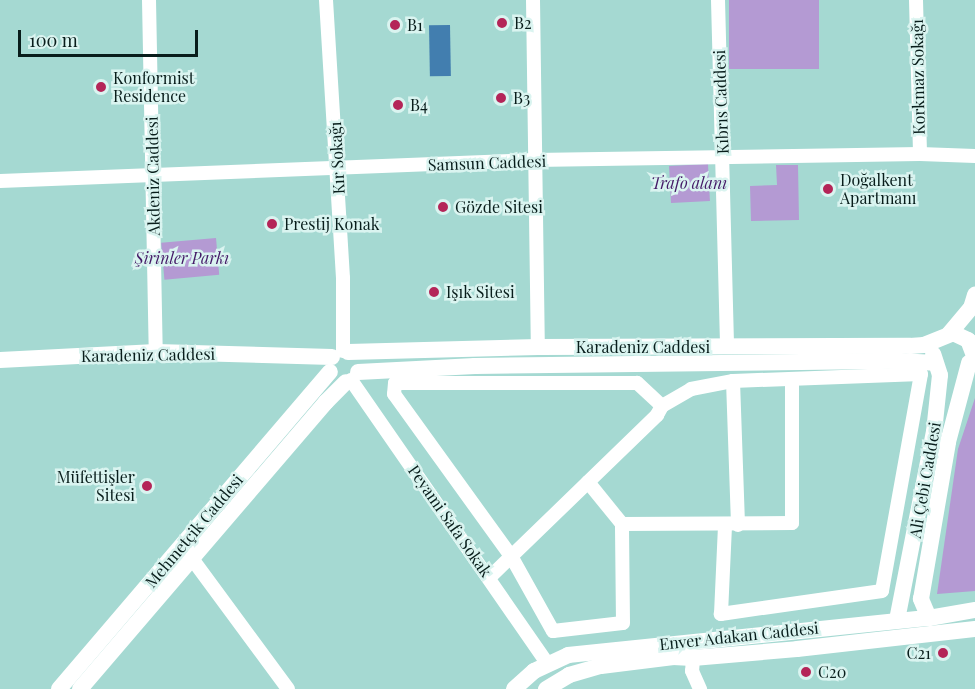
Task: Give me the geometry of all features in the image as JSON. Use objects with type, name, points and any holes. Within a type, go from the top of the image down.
[{"type":"main road","points":[[943,337],[971,308],[975,295]]},
{"type":"main road","points":[[937,365],[954,373],[972,354],[971,345],[964,336],[943,337]]},
{"type":"main road","name":"Karadeniz Caddesi","points":[[0,360],[156,352],[338,358],[538,347],[910,346],[943,337]]},
{"type":"main road","name":"Ali Çebi Caddesi","points":[[897,620],[934,432],[940,383],[933,352],[943,337]]},
{"type":"main road","name":"Ali Çebi Caddesi","points":[[929,618],[921,599],[948,442],[972,354]]},
{"type":"main road","points":[[338,358],[359,362],[352,378],[336,380],[338,358]]},
{"type":"main road","name":"Mehmetçik Caddesi","points":[[59,689],[338,358]]},
{"type":"main road","name":"Karadeniz Caddesi","points":[[352,378],[475,366],[899,361],[937,365]]},
{"type":"main road","name":"Mehmetçik Caddesi","points":[[80,689],[193,560],[326,402],[352,378]]},
{"type":"main road","name":"Enver Adakan Caddesi","points":[[514,689],[547,663],[568,655],[929,618],[975,610]]},
{"type":"main road","name":"Enver Adakan Caddesi","points":[[552,685],[601,666],[673,657],[693,658],[975,629]]},
{"type":"main road","points":[[547,663],[552,685]]},
{"type":"street","name":"Akdeniz Caddesi","points":[[149,0],[156,352]]},
{"type":"street","name":"Kır Sokağı","points":[[326,0],[343,278],[338,358]]},
{"type":"street","points":[[533,0],[538,347]]},
{"type":"street","name":"Kıbrıs Caddesi","points":[[718,0],[727,347]]},
{"type":"street","name":"Korkmaz Sokağı","points":[[916,0],[920,154]]},
{"type":"street","name":"Samsun Caddesi","points":[[0,181],[534,160],[723,159],[920,154],[975,156]]},
{"type":"street","points":[[490,577],[657,415],[662,406],[691,389],[733,381],[921,374],[882,591],[722,614],[731,525],[733,381]]},
{"type":"street","name":"Peyami Safa Sokak","points":[[352,378],[547,663]]},
{"type":"street","points":[[622,524],[792,523],[792,379]]},
{"type":"street","points":[[588,482],[622,524],[623,623],[553,631],[511,556],[394,394],[395,383],[637,383],[662,406]]},
{"type":"street","points":[[193,560],[288,689]]},
{"type":"street","points":[[693,658],[692,671],[700,689]]},
{"type":"green space","points":[[729,0],[819,0],[819,69],[729,69]]},
{"type":"green space","name":"Trafo alanı","points":[[708,164],[710,201],[671,203],[669,166]]},
{"type":"green space","points":[[776,165],[798,165],[799,220],[751,221],[750,186],[777,185]]},
{"type":"green space","name":"Şirinler Parkı","points":[[216,238],[219,275],[164,280],[161,243]]},
{"type":"green space","points":[[975,398],[975,591],[937,594],[958,449]]},
{"type":"water","points":[[429,25],[450,25],[451,76],[430,76]]},
{"type":"place","name":"B2","points":[[502,23]]},
{"type":"place","name":"B1","points":[[395,25]]},
{"type":"place","name":"Konformist Residence","points":[[101,87]]},
{"type":"place","name":"B3","points":[[501,98]]},
{"type":"place","name":"B4","points":[[398,105]]},
{"type":"place","name":"Doğalkent Apartmanı","points":[[828,189]]},
{"type":"place","name":"Gözde Sitesi","points":[[443,207]]},
{"type":"place","name":"Prestij Konak","points":[[272,224]]},
{"type":"place","name":"Işık Sitesi","points":[[434,292]]},
{"type":"place","name":"Müfettişler Sitesi","points":[[147,486]]},
{"type":"place","name":"C21","points":[[943,653]]},
{"type":"place","name":"C20","points":[[806,672]]}]
